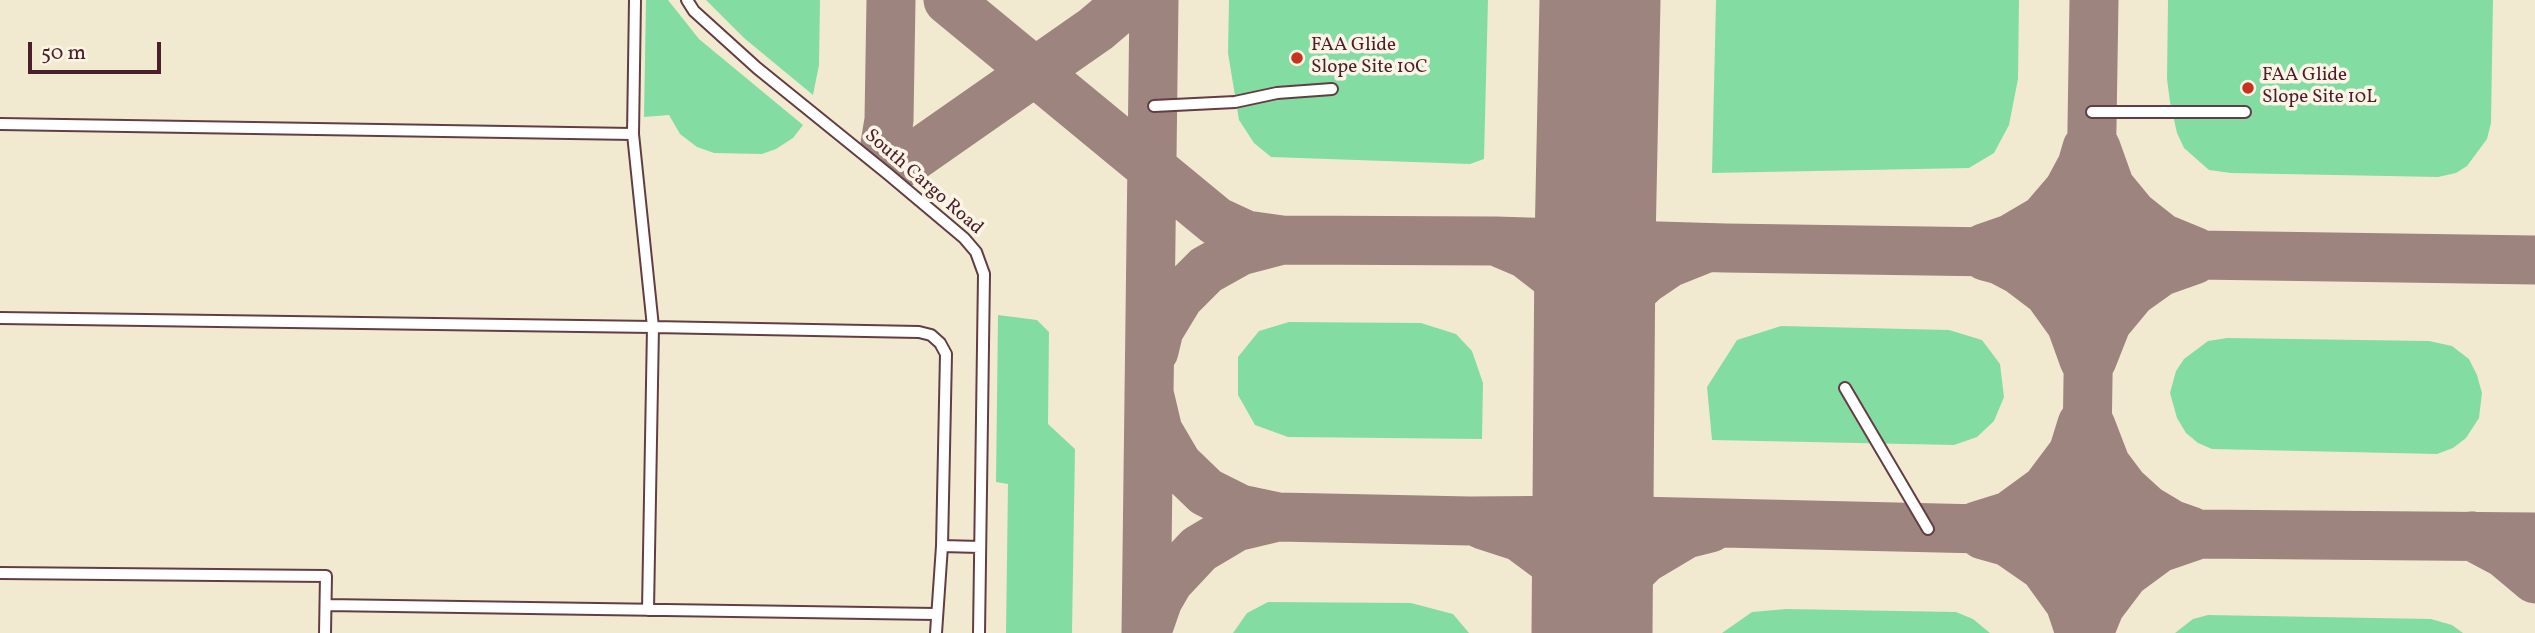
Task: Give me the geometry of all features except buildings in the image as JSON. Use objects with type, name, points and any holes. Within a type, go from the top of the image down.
[{"type":"lane","points":[[635,0],[633,134],[653,327],[648,610]]},
{"type":"lane","name":"South Cargo Road","points":[[687,0],[694,11],[757,68],[907,190],[964,238],[976,252],[984,274],[979,633]]},
{"type":"lane","points":[[1154,106],[1235,102],[1277,93],[1332,89]]},
{"type":"lane","points":[[2092,112],[2245,112]]},
{"type":"lane","points":[[0,124],[633,134]]},
{"type":"lane","points":[[0,318],[653,327],[919,332],[931,335],[940,342],[946,354],[943,546],[936,633]]},
{"type":"lane","points":[[1845,388],[1928,529]]},
{"type":"lane","points":[[943,546],[980,547]]},
{"type":"lane","points":[[0,573],[326,576],[325,633]]},
{"type":"lane","points":[[326,605],[936,614]]},
{"type":"green space","points":[[646,0],[668,0],[699,39],[803,125],[793,138],[762,154],[714,153],[697,147],[680,134],[669,115],[644,117]]},
{"type":"green space","points":[[706,0],[820,0],[819,65],[813,95],[744,38]]},
{"type":"green space","points":[[1229,0],[1488,0],[1484,159],[1470,164],[1271,157],[1254,143],[1239,120],[1228,53]]},
{"type":"green space","points":[[1716,0],[2019,0],[2018,79],[2009,125],[1994,153],[1969,168],[1712,173]]},
{"type":"green space","points":[[2168,0],[2493,0],[2491,123],[2487,139],[2467,166],[2456,173],[2438,177],[2231,173],[2209,170],[2184,148],[2177,133],[2167,79]]},
{"type":"green space","points":[[998,315],[1037,320],[1049,332],[1048,424],[1075,449],[1072,633],[1006,633],[1008,484],[996,482]]},
{"type":"green space","points":[[1289,322],[1421,323],[1456,334],[1472,351],[1483,383],[1482,439],[1288,437],[1255,425],[1238,395],[1238,357],[1259,331]]},
{"type":"green space","points":[[1781,326],[1949,330],[1982,340],[2000,364],[2004,397],[1994,421],[1977,437],[1954,445],[1712,440],[1707,387],[1737,340]]},
{"type":"green space","points":[[2227,338],[2429,341],[2452,346],[2469,359],[2477,375],[2482,393],[2479,418],[2466,438],[2453,448],[2437,454],[2212,449],[2198,443],[2186,433],[2177,418],[2170,393],[2176,371],[2184,359],[2208,341]]},
{"type":"green space","points":[[1268,602],[1411,603],[1453,614],[1469,633],[1233,633],[1247,613]]},
{"type":"green space","points":[[1786,609],[1956,612],[1973,619],[1990,633],[1722,633],[1752,612]]},
{"type":"green space","points":[[2208,615],[2431,619],[2452,625],[2463,633],[2175,633],[2193,619]]},
{"type":"taxiway","points":[[885,144],[889,120],[891,0]]},
{"type":"taxiway","points":[[948,0],[1216,221],[1246,235],[1282,240],[1495,241],[1725,248],[2535,260]]},
{"type":"taxiway","points":[[907,161],[1096,29],[1130,0]]},
{"type":"taxiway","points":[[1146,633],[1154,0]]},
{"type":"taxiway","points":[[2084,633],[2094,0]]},
{"type":"taxiway","points":[[1984,248],[2010,239],[2044,219],[2068,191],[2082,165],[2087,148]]},
{"type":"taxiway","points":[[2096,148],[2110,187],[2133,215],[2162,238],[2196,252]]},
{"type":"taxiway","points":[[1154,351],[1159,330],[1179,297],[1206,270],[1240,251],[1282,240]]},
{"type":"taxiway","points":[[1500,243],[1526,254],[1553,275],[1577,305],[1588,329],[1594,354],[1604,326],[1622,301],[1644,280],[1669,263],[1704,249]]},
{"type":"taxiway","points":[[1985,256],[2019,270],[2048,292],[2071,324],[2084,360]]},
{"type":"taxiway","points":[[2092,360],[2107,322],[2132,292],[2160,272],[2194,260]]},
{"type":"taxiway","points":[[1149,393],[1158,431],[1178,465],[1206,492],[1240,509],[1278,517],[1470,521],[1593,520],[2199,534],[2535,537]]},
{"type":"taxiway","points":[[1977,526],[2009,516],[2046,489],[2073,453],[2082,424]]},
{"type":"taxiway","points":[[2091,426],[2106,465],[2124,489],[2146,509],[2171,524],[2191,531]]},
{"type":"taxiway","points":[[1150,623],[1158,600],[1169,581],[1199,549],[1236,527],[1278,517]]},
{"type":"taxiway","points":[[1483,525],[1520,537],[1551,560],[1592,623],[1615,588],[1644,559],[1686,534],[1710,528]]},
{"type":"taxiway","points":[[1983,535],[2008,542],[2044,567],[2070,603],[2080,633]]},
{"type":"taxiway","points":[[2089,633],[2100,606],[2125,573],[2159,548],[2194,536]]},
{"type":"taxiway","points":[[2472,536],[2504,553],[2535,579]]},
{"type":"runway","points":[[1592,633],[1600,0]]},
{"type":"place","name":"FAA Glide Slope Site 10C","points":[[1297,58]]},
{"type":"place","name":"FAA Glide Slope Site 10L","points":[[2248,88]]}]
